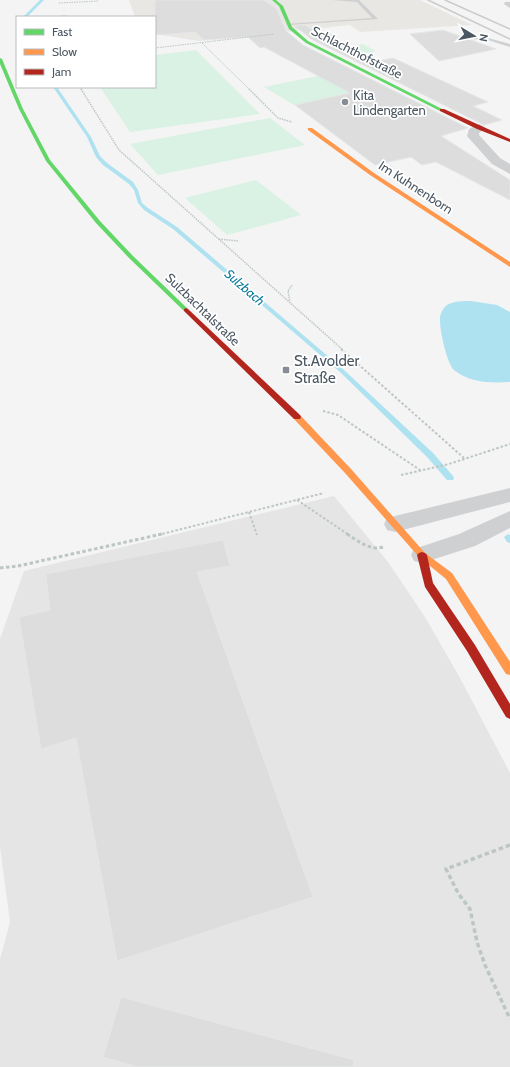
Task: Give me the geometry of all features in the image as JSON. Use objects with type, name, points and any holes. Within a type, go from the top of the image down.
[{"type":"main road","points":[[275,0],[281,6],[290,28]]},
{"type":"main road","name":"Schlachthofstraße","points":[[290,28],[314,45],[479,128],[510,141]]},
{"type":"main road","name":"Sulzbachtalstraße","points":[[0,58],[21,109],[48,160],[98,222],[137,263],[292,412],[348,471],[422,555],[449,576],[510,671]]},
{"type":"main road","name":"Im Kuhnenborn","points":[[310,129],[372,174],[510,265]]},
{"type":"main road","name":"Sulzbachtalstraße","points":[[422,555],[428,584],[471,648],[510,714]]},
{"type":"street","points":[[479,128],[473,131],[474,136],[496,161],[510,170]]},
{"type":"street","points":[[395,524],[510,495]]},
{"type":"street","points":[[422,555],[466,540],[510,520]]},
{"type":"lane","points":[[290,28],[376,19],[358,1],[334,0]]},
{"type":"lane","points":[[473,38],[488,39],[510,46]]},
{"type":"path","points":[[59,3],[99,1]]},
{"type":"path","points":[[156,48],[202,43],[290,28]]},
{"type":"path","points":[[202,43],[278,118],[310,129]]},
{"type":"path","points":[[81,88],[119,150],[171,199],[464,458]]},
{"type":"path","points":[[218,239],[239,241]]},
{"type":"path","points":[[290,303],[288,291],[292,285]]},
{"type":"path","points":[[323,411],[338,415],[420,470]]},
{"type":"path","points":[[401,475],[449,464],[510,444]]},
{"type":"path","points":[[0,568],[18,566],[136,540],[324,493]]},
{"type":"path","points":[[297,500],[366,546],[377,549],[388,545]]},
{"type":"path","points":[[249,512],[257,536]]},
{"type":"path","points":[[510,845],[446,869],[458,893],[470,909],[477,942],[485,965],[510,1019]]},
{"type":"shaded area","points":[[129,0],[420,0],[472,25],[360,32],[350,25],[199,41],[156,34],[156,16],[135,16]]},
{"type":"shaded area","points":[[334,496],[388,562],[425,617],[460,678],[510,773],[510,1067],[0,1067],[0,959],[10,922],[0,847],[0,639],[24,571]]},
{"type":"green space","points":[[363,44],[376,51],[349,56],[334,49]]},
{"type":"green space","points":[[196,50],[260,114],[130,132],[101,88],[156,88],[156,55]]},
{"type":"green space","points":[[332,73],[364,90],[294,105],[264,87]]},
{"type":"green space","points":[[270,118],[305,145],[158,175],[130,144]]},
{"type":"green space","points":[[256,180],[301,215],[227,235],[185,198]]},
{"type":"water","points":[[471,301],[497,305],[510,312],[510,382],[488,382],[474,380],[460,374],[451,366],[446,354],[442,337],[440,318],[442,311],[447,305]]},
{"type":"building","points":[[155,0],[263,0],[276,8],[286,31],[303,45],[468,128],[441,136],[510,180],[510,200],[436,162],[422,165],[411,157],[375,165],[295,105],[350,93],[264,47],[260,48],[248,37],[204,40],[195,32],[156,35]]},
{"type":"building","points":[[305,25],[314,31],[320,30],[327,35],[330,34],[363,57],[368,56],[378,61],[393,58],[488,102],[473,106],[502,120],[484,125],[311,39],[295,26]]},
{"type":"building","points":[[443,30],[496,49],[439,61],[410,34]]},
{"type":"building","points":[[223,540],[230,566],[197,572],[313,897],[117,961],[76,738],[41,749],[19,617],[50,610],[46,574]]},
{"type":"building","points":[[121,997],[354,1060],[353,1067],[137,1067],[103,1057]]},
{"type":"waterway","name":"Sulzbach","points":[[26,16],[42,0]]},
{"type":"waterway","name":"Sulzbach","points":[[56,88],[89,137],[98,156],[105,164],[131,183],[136,190],[140,203],[146,209],[175,228],[342,371],[430,455],[450,478]]},
{"type":"railway","points":[[428,0],[510,39]]},
{"type":"railway","points":[[445,0],[510,29]]},
{"type":"traffic: fast","points":[[274,0],[281,6],[290,28],[307,42],[442,110]]},
{"type":"traffic: fast","points":[[0,59],[21,109],[48,160],[98,222],[131,257],[186,310]]},
{"type":"traffic: slow","points":[[310,129],[372,174],[510,265]]},
{"type":"traffic: slow","points":[[297,417],[348,471],[422,555],[449,576],[510,671]]},
{"type":"traffic: jam","points":[[442,110],[510,141]]},
{"type":"traffic: jam","points":[[186,310],[297,417]]},
{"type":"traffic: jam","points":[[422,555],[428,584],[471,648],[510,714]]},
{"type":"place","name":"Kita Lindengarten","points":[[345,102]]},
{"type":"place","name":"St.Avolder Straße","points":[[286,370]]}]
